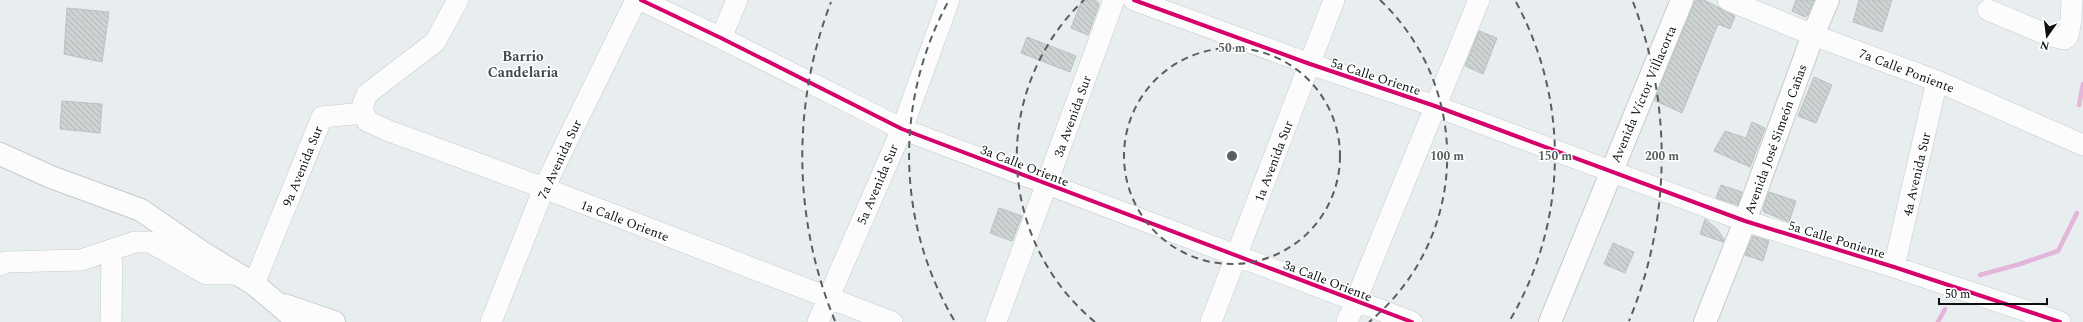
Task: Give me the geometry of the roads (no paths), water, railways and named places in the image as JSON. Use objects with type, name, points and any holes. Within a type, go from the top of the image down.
[{"type":"main road","name":"Avenida Víctor Villacorta","points":[[1550,322],[1611,170],[1682,0]]},
{"type":"main road","name":"Avenida José Simeón Cañas","points":[[1705,322],[1745,221],[1813,35],[1828,0]]},
{"type":"main road","points":[[0,154],[51,177],[141,210],[245,279],[299,322]]},
{"type":"main road","points":[[272,300],[334,322]]},
{"type":"street","points":[[364,113],[362,107],[367,94],[435,42],[458,0]]},
{"type":"street","name":"7a Avenida Sur","points":[[491,322],[544,188],[636,0]]},
{"type":"street","name":"3a Calle Oriente","points":[[641,0],[721,38],[902,129],[1237,255],[1355,302],[1412,322]]},
{"type":"street","points":[[721,38],[737,0]]},
{"type":"street","name":"5a Avenida Sur","points":[[818,322],[902,129],[949,0]]},
{"type":"street","name":"3a Avenida Sur","points":[[996,322],[1048,184],[1114,0]]},
{"type":"street","name":"5a Calle Oriente","points":[[1134,0],[1310,64],[1435,106],[1611,170]]},
{"type":"street","name":"1a Avenida Sur","points":[[1211,322],[1334,0]]},
{"type":"street","points":[[1347,322],[1479,0]]},
{"type":"street","name":"7a Calle Poniente","points":[[1728,0],[1813,35],[1937,81],[2083,145]]},
{"type":"street","points":[[1988,10],[2048,35],[2064,39],[2068,36],[2072,20],[2072,0]]},
{"type":"street","name":"4a Avenida Sur","points":[[1894,267],[1937,81]]},
{"type":"street","name":"1a Calle Oriente","points":[[364,113],[367,121],[389,131],[544,188],[892,322]]},
{"type":"street","name":"9a Avenida Sur","points":[[245,279],[322,117],[364,113]]},
{"type":"street","name":"5a Calle Poniente","points":[[1611,170],[1745,221],[1894,267],[2060,322]]},
{"type":"street","points":[[0,265],[6,262],[81,260],[135,242],[150,242],[206,274],[245,279]]},
{"type":"street","points":[[111,322],[112,250]]},
{"type":"waterway","points":[[2079,105],[2083,84]]},
{"type":"waterway","points":[[1980,275],[2020,264],[2058,251],[2077,213]]},
{"type":"waterway","points":[[1938,322],[1945,309]]},
{"type":"district","name":"Barrio Candelaria","points":[[523,64]]}]
